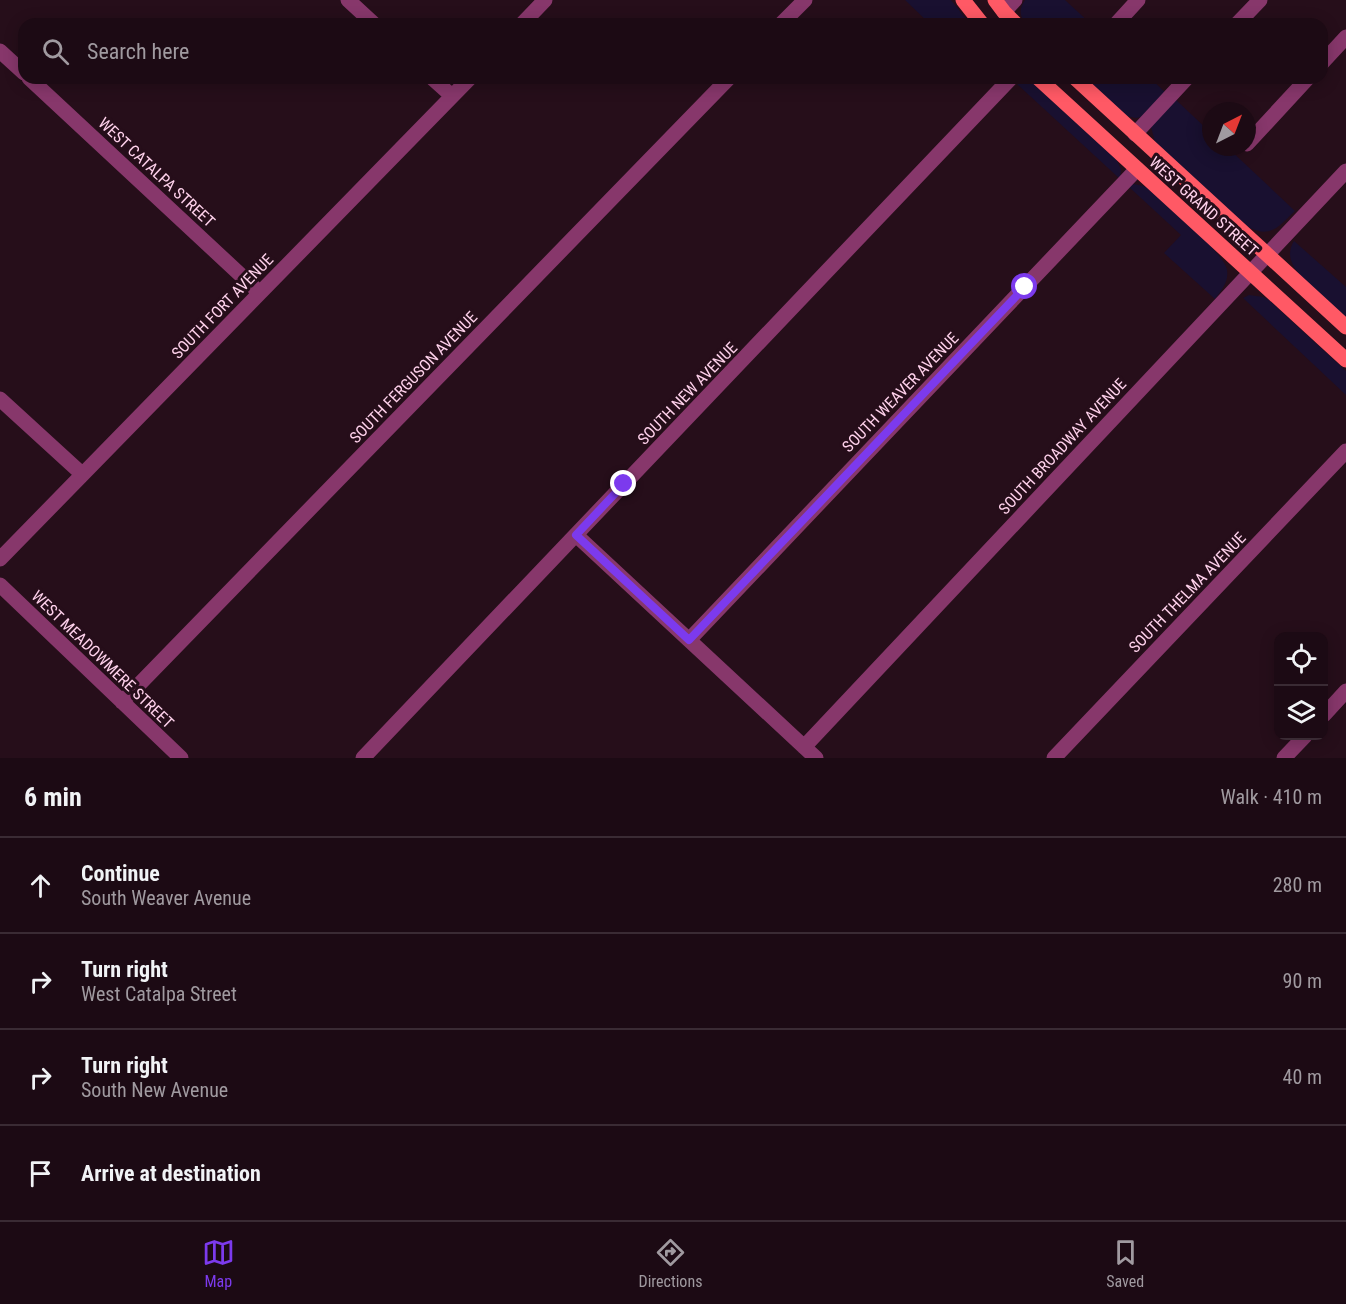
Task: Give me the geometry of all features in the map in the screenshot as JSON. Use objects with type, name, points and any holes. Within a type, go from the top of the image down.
[{"type":"main road","points":[[963,0],[977,18]]},
{"type":"main road","points":[[999,6],[1010,18]]},
{"type":"main road","name":"WEST GRAND STREET","points":[[1045,84],[1346,360]]},
{"type":"main road","name":"WEST GRAND STREET","points":[[1081,84],[1346,327]]},
{"type":"street","points":[[348,0],[368,18]]},
{"type":"street","points":[[528,18],[545,0]]},
{"type":"street","points":[[788,18],[805,0]]},
{"type":"street","points":[[999,6],[1015,0]]},
{"type":"street","points":[[1122,18],[1138,0]]},
{"type":"street","points":[[1243,18],[1260,0]]},
{"type":"street","points":[[1328,56],[1346,37]]},
{"type":"street","points":[[0,51],[18,68]]},
{"type":"street","name":"WEST CATALPA STREET","points":[[35,84],[260,293]]},
{"type":"street","points":[[439,84],[452,96]]},
{"type":"street","name":"SOUTH FORT AVENUE","points":[[0,559],[464,84]]},
{"type":"street","name":"SOUTH FERGUSON AVENUE","points":[[122,702],[723,84]]},
{"type":"street","name":"SOUTH NEW AVENUE","points":[[363,758],[1005,84]]},
{"type":"street","points":[[1135,134],[1181,84]]},
{"type":"street","points":[[1256,134],[1302,84]]},
{"type":"street","name":"SOUTH WEAVER AVENUE","points":[[689,640],[1137,169]]},
{"type":"street","name":"SOUTH BROADWAY AVENUE","points":[[804,747],[1346,171]]},
{"type":"street","points":[[0,399],[82,474]]},
{"type":"street","name":"SOUTH THELMA AVENUE","points":[[1054,758],[1346,451]]},
{"type":"street","points":[[576,535],[816,758]]},
{"type":"street","name":"WEST MEADOWMERE STREET","points":[[0,585],[181,758]]},
{"type":"street","points":[[1328,710],[1346,691]]},
{"type":"street","points":[[1284,758],[1300,740]]},
{"type":"shaded area","points":[[905,0],[951,0],[965,18],[924,18]]},
{"type":"shaded area","points":[[1025,0],[1065,0],[1084,18],[1022,18],[1022,6]]},
{"type":"shaded area","points":[[1017,84],[1035,85],[1116,159],[1121,169],[1120,179]]},
{"type":"shaded area","points":[[1091,84],[1156,84],[1165,92],[1141,117],[1126,116]]},
{"type":"shaded area","points":[[1174,98],[1202,124],[1202,156],[1237,156],[1295,211],[1279,226],[1269,231],[1263,232],[1248,227],[1155,142],[1151,127]]},
{"type":"shaded area","points":[[1134,184],[1149,189],[1180,216],[1224,262],[1227,278],[1215,299],[1164,253],[1181,235],[1128,186]]},
{"type":"shaded area","points":[[1294,241],[1346,287],[1346,318],[1296,269],[1290,256]]},
{"type":"shaded area","points":[[1249,295],[1269,300],[1346,371],[1346,395],[1243,298]]},
{"type":"route","points":[[624,484],[576,535],[689,640],[1025,287]]}]
